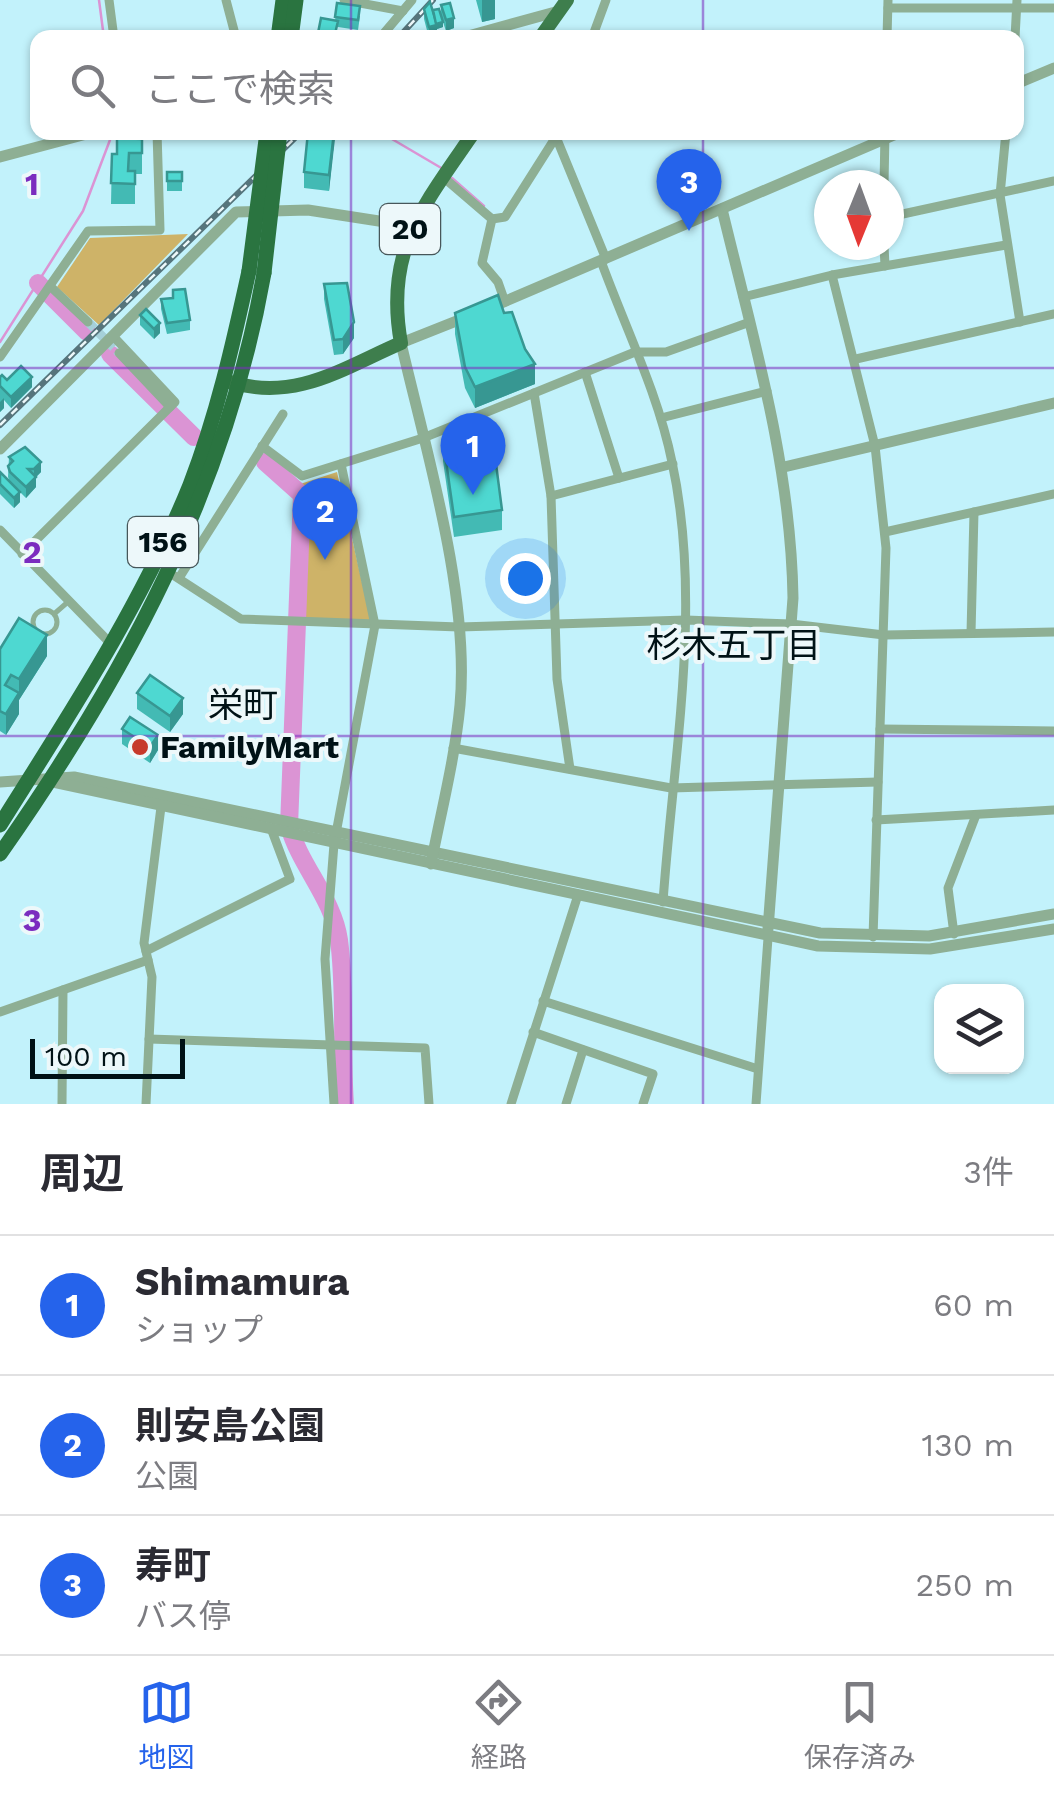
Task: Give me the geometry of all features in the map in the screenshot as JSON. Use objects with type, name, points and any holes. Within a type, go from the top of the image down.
[{"type":"highway","points":[[279,30],[283,0]]},
{"type":"highway","points":[[292,30],[296,0]]},
{"type":"highway","name":"156","points":[[0,826],[112,644],[189,487],[257,272],[266,140]]},
{"type":"highway","name":"156","points":[[0,854],[52,781],[174,576],[241,386],[279,140]]},
{"type":"main road","points":[[546,30],[563,6]]},
{"type":"main road","name":"20","points":[[402,343],[395,284],[412,226],[468,140]]},
{"type":"main road","points":[[224,381],[241,386],[300,387],[402,343]]},
{"type":"street","points":[[109,0],[113,30]]},
{"type":"street","points":[[226,0],[234,30]]},
{"type":"street","points":[[344,0],[403,10]]},
{"type":"street","points":[[387,30],[412,0]]},
{"type":"street","points":[[595,30],[606,0]]},
{"type":"street","points":[[887,30],[888,4],[1054,8]]},
{"type":"street","points":[[486,30],[563,6]]},
{"type":"street","points":[[1024,81],[1054,68]]},
{"type":"street","points":[[0,157],[64,140]]},
{"type":"street","points":[[0,357],[38,297],[51,287],[88,231],[160,230],[157,140]]},
{"type":"street","points":[[443,177],[492,218],[505,217],[555,140]]},
{"type":"street","points":[[560,140],[661,418],[673,464],[684,544],[686,620],[664,902]]},
{"type":"street","points":[[432,858],[460,705],[458,627],[402,343],[876,140]]},
{"type":"street","points":[[884,170],[885,140]]},
{"type":"street","points":[[1005,140],[1000,196],[1020,322]]},
{"type":"street","points":[[904,214],[1000,196],[1054,180]]},
{"type":"street","points":[[722,208],[784,467],[792,550],[791,624],[756,1104]]},
{"type":"street","points":[[0,448],[236,212],[308,210],[412,226]]},
{"type":"street","points":[[492,218],[482,263],[498,282],[505,302]]},
{"type":"street","points":[[743,297],[832,275],[1006,245]]},
{"type":"street","points":[[885,260],[885,266]]},
{"type":"street","points":[[832,275],[875,446],[885,532],[873,943]]},
{"type":"street","points":[[51,287],[88,322]]},
{"type":"street","points":[[856,359],[1054,314]]},
{"type":"street","points":[[262,446],[302,476],[423,438],[634,352],[666,352],[750,322]]},
{"type":"street","points":[[22,554],[175,402],[112,336]]},
{"type":"street","points":[[119,353],[170,407]]},
{"type":"street","points":[[585,372],[620,478]]},
{"type":"street","points":[[661,418],[767,391]]},
{"type":"street","points":[[534,393],[551,496],[557,679],[570,769]]},
{"type":"street","points":[[784,467],[1054,403]]},
{"type":"street","points":[[282,414],[174,576],[241,618],[458,627],[686,620],[791,624],[884,635],[1054,632]]},
{"type":"street","points":[[334,1104],[325,959],[335,838],[375,625],[340,464]]},
{"type":"street","points":[[551,496],[673,464]]},
{"type":"street","points":[[885,532],[1054,494]]},
{"type":"street","points":[[971,634],[974,512]]},
{"type":"street","points":[[0,530],[112,644]]},
{"type":"street","points":[[880,730],[1054,731]]},
{"type":"street","points":[[453,748],[671,788],[878,782]]},
{"type":"street","points":[[0,782],[74,777],[335,838],[873,943],[954,934],[1054,914]]},
{"type":"street","points":[[52,781],[272,831],[335,838]]},
{"type":"street","points":[[146,1104],[152,977],[147,955],[161,808]]},
{"type":"street","points":[[876,820],[1054,810]]},
{"type":"street","points":[[954,934],[948,888],[976,814]]},
{"type":"street","points":[[0,1012],[147,955],[290,879],[272,831]]},
{"type":"street","points":[[432,858],[576,898],[768,938],[970,945],[1054,929]]},
{"type":"street","points":[[512,1104],[576,898]]},
{"type":"street","points":[[62,1104],[63,990]]},
{"type":"street","points":[[543,1001],[758,1069]]},
{"type":"street","points":[[533,1032],[653,1074],[643,1104]]},
{"type":"street","points":[[149,1039],[425,1048],[430,1104]]},
{"type":"street","points":[[566,1104],[582,1050]]},
{"type":"lane","points":[[54,614],[69,601]]},
{"type":"lane","points":[[40,611],[54,614],[57,619],[51,634],[30,624],[40,611]]},
{"type":"shaded area","points":[[188,234],[99,325],[57,287],[90,238]]},
{"type":"shaded area","points":[[337,472],[371,622],[291,618],[296,502],[291,487]]},
{"type":"building","points":[[430,2],[437,25],[429,27],[424,9]]},
{"type":"building","points":[[337,3],[360,6],[358,20],[335,17]]},
{"type":"building","points":[[450,3],[454,18],[446,20],[441,5]]},
{"type":"building","points":[[439,9],[443,22],[436,24],[433,10]]},
{"type":"building","points":[[321,18],[338,21],[336,30],[319,30]]},
{"type":"building","points":[[117,140],[142,140],[142,153],[129,153],[128,171],[135,171],[135,184],[111,183],[112,154],[117,154]]},
{"type":"building","points":[[307,140],[333,140],[329,175],[304,172]]},
{"type":"building","points":[[167,172],[182,172],[182,181],[167,181]]},
{"type":"building","points":[[347,283],[354,322],[343,339],[334,340],[324,284]]},
{"type":"building","points":[[185,289],[190,320],[167,323],[161,299],[173,298],[173,290]]},
{"type":"building","points":[[498,295],[504,313],[512,312],[525,349],[535,364],[475,387],[465,367],[455,313]]},
{"type":"building","points":[[146,309],[160,323],[154,329],[140,315]]},
{"type":"building","points":[[21,366],[32,377],[11,397],[0,386],[0,377],[7,380]]},
{"type":"building","points":[[492,433],[502,510],[454,517],[443,440]]},
{"type":"building","points":[[25,447],[41,462],[28,469],[36,477],[26,487],[8,466],[13,461],[9,457]]},
{"type":"building","points":[[0,472],[20,492],[14,498],[0,484]]},
{"type":"building","points":[[19,618],[47,635],[19,679],[11,675],[5,685],[19,693],[6,714],[0,711],[0,649]]},
{"type":"building","points":[[150,675],[183,698],[170,716],[137,693]]},
{"type":"building","points":[[130,717],[158,735],[150,747],[122,729]]},
{"type":"waterway","points":[[99,0],[103,30]]},
{"type":"waterway","points":[[0,342],[83,211],[110,140]]},
{"type":"waterway","points":[[394,140],[443,169]]},
{"type":"waterway","points":[[452,178],[484,206]]},
{"type":"waterway","points":[[38,283],[87,332]]},
{"type":"waterway","points":[[110,354],[194,437]]},
{"type":"waterway","points":[[265,462],[302,495],[289,826],[336,925],[342,980],[345,1104]]},
{"type":"tunnel","points":[[88,322],[119,353]]},
{"type":"railway","points":[[405,30],[433,0]]},
{"type":"railway","points":[[0,425],[293,140]]},
{"type":"place","name":"寿町","points":[[689,231]]},
{"type":"place","name":"Shimamura","points":[[473,495]]},
{"type":"place","name":"則安島公園","points":[[325,560]]},
{"type":"place","name":"FamilyMart","points":[[140,747]]},
{"type":"district","name":"杉木五丁目","points":[[734,645]]},
{"type":"district","name":"栄町","points":[[243,705]]}]
